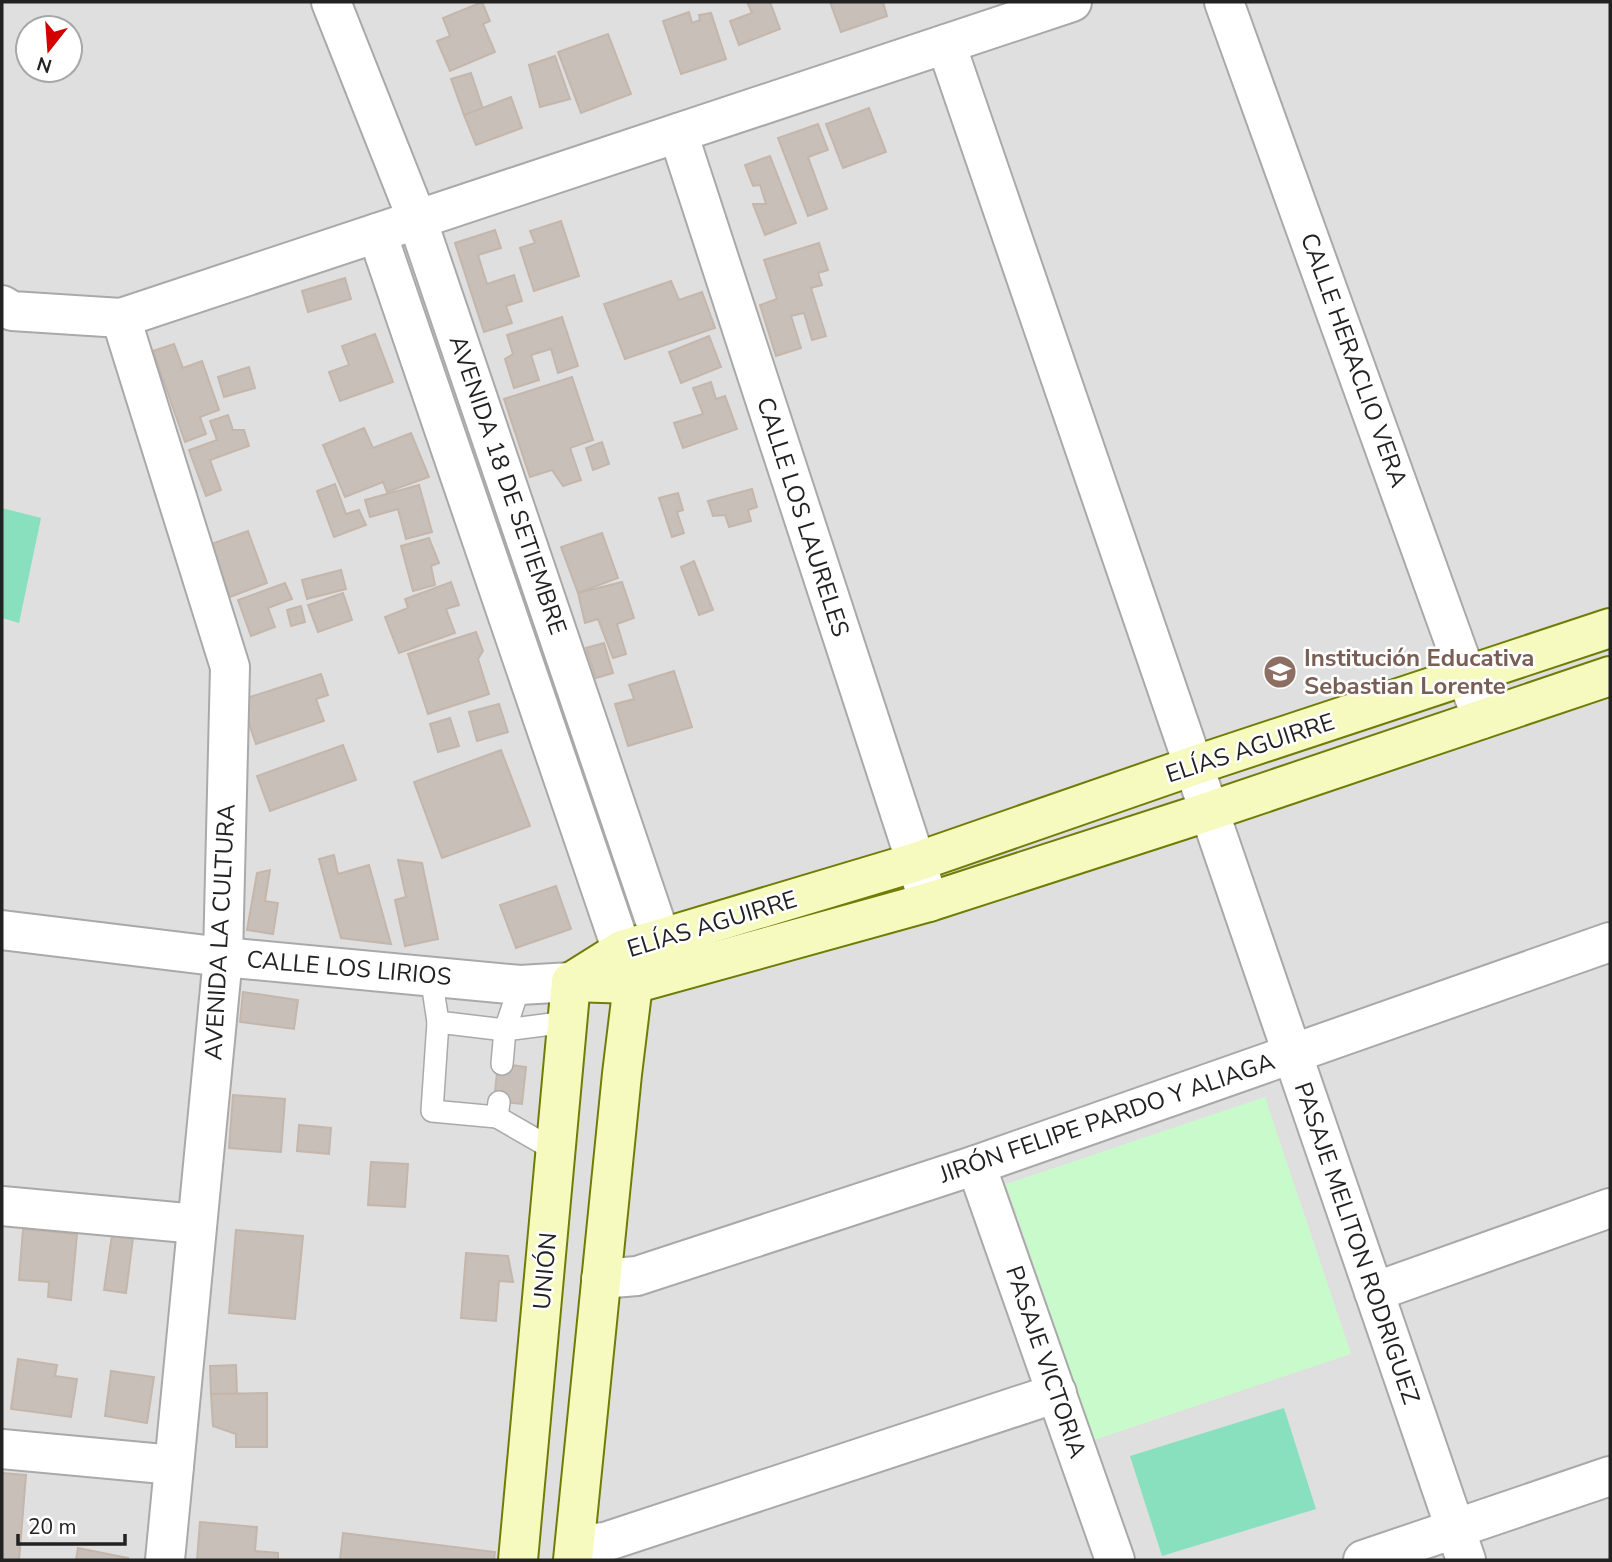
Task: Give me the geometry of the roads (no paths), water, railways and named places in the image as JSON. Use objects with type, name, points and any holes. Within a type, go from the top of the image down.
[{"type":"street","name":"AVENIDA 18 DE SETIEMBRE","points":[[331,2],[418,219],[673,973]]},
{"type":"street","points":[[2,305],[12,311],[121,318],[1072,2]]},
{"type":"street","name":"CALLE HERACLIO VERA","points":[[1224,2],[1482,719]]},
{"type":"street","name":"PASAJE MELITON RODRIGUEZ","points":[[946,44],[1461,1545]]},
{"type":"street","name":"CALLE LOS LAURELES","points":[[678,133],[929,902]]},
{"type":"street","name":"AVENIDA 18 DE SETIEMBRE","points":[[377,233],[628,967]]},
{"type":"street","name":"AVENIDA LA CULTURA","points":[[121,318],[230,667],[223,957],[165,1560]]},
{"type":"street","name":"ELÍAS AGUIRRE","points":[[628,967],[661,937],[916,862],[1193,766],[1610,628]]},
{"type":"street","name":"ELÍAS AGUIRRE","points":[[571,982],[628,967],[673,973],[929,902],[1210,811],[1610,676]]},
{"type":"street","name":"CALLE LOS LIRIOS","points":[[2,930],[223,957],[520,985],[571,982]]},
{"type":"street","name":"JIRÓN FELIPE PARDO Y ALIAGA","points":[[601,1279],[637,1276],[976,1164],[1610,943]]},
{"type":"street","points":[[628,967],[574,1552],[1057,1394]]},
{"type":"street","name":"UNIÓN","points":[[518,1560],[571,982]]},
{"type":"street","name":"PASAJE VICTORIA","points":[[976,1164],[1115,1560]]},
{"type":"street","points":[[2,1206],[197,1224]]},
{"type":"street","points":[[1374,1292],[1610,1208]]},
{"type":"street","points":[[2,1449],[174,1465]]},
{"type":"street","points":[[1363,1560],[1461,1545],[1610,1476]]},
{"type":"lane","points":[[431,976],[438,1022],[432,1111],[498,1109],[556,1151]]},
{"type":"lane","points":[[502,1064],[505,1030],[520,985]]},
{"type":"lane","points":[[438,1022],[505,1030],[567,1022]]},
{"type":"place","name":"Institución Educativa Sebastian Lorente","points":[[1280,672]]}]
